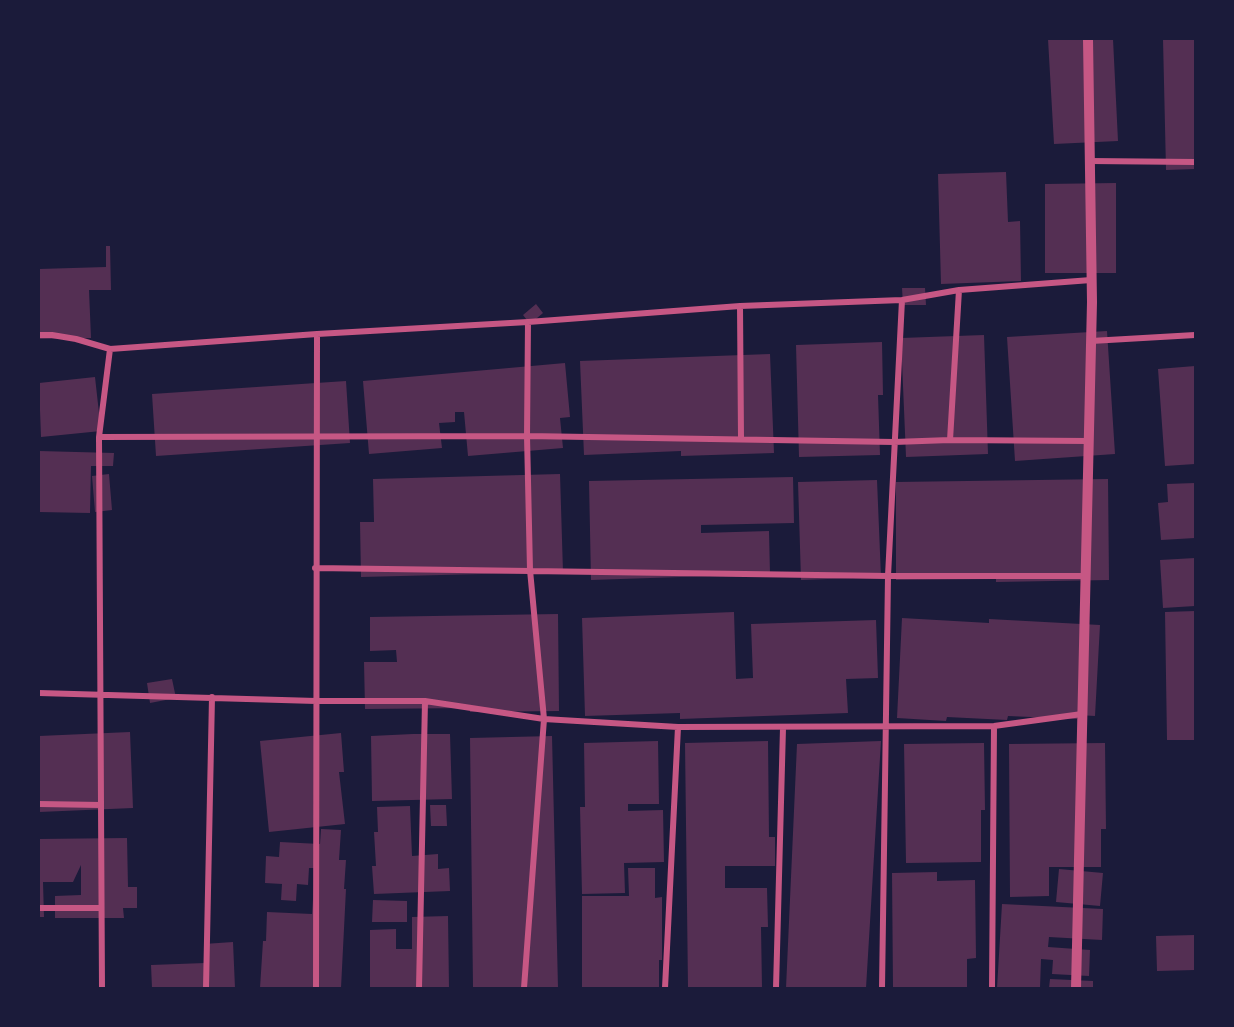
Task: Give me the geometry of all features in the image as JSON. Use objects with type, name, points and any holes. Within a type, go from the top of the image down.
[{"type":"street","points":[[1076,988],[1091,340],[1088,39]]},
{"type":"street","points":[[1090,161],[1195,162]]},
{"type":"street","points":[[39,335],[76,339],[110,349],[740,306],[902,300],[959,290],[1091,280]]},
{"type":"street","points":[[950,440],[959,290]]},
{"type":"street","points":[[882,988],[888,576],[902,300]]},
{"type":"street","points":[[740,306],[741,438]]},
{"type":"street","points":[[524,988],[544,719],[530,570],[527,436],[528,322]]},
{"type":"street","points":[[316,988],[317,334]]},
{"type":"street","points":[[1091,340],[1195,335]]},
{"type":"street","points":[[102,988],[99,437],[110,349]]},
{"type":"street","points":[[99,437],[527,436],[894,442],[1088,441]]},
{"type":"street","points":[[315,568],[888,576],[1086,576]]},
{"type":"street","points":[[39,693],[316,701],[425,701],[544,719],[678,727],[994,726],[1082,714]]},
{"type":"street","points":[[206,988],[212,697]]},
{"type":"street","points":[[420,988],[425,701]]},
{"type":"street","points":[[992,988],[994,726]]},
{"type":"street","points":[[665,988],[678,727]]},
{"type":"street","points":[[776,988],[783,728]]},
{"type":"street","points":[[39,804],[101,805]]},
{"type":"street","points":[[39,908],[101,908]]},
{"type":"building","points":[[1048,39],[1113,39],[1118,141],[1054,144]]},
{"type":"building","points":[[1163,39],[1195,39],[1195,169],[1166,170]]},
{"type":"building","points":[[1006,172],[1008,222],[1020,221],[1021,281],[941,284],[938,174]]},
{"type":"building","points":[[1116,183],[1116,273],[1045,273],[1045,184]]},
{"type":"building","points":[[106,246],[110,246],[111,290],[89,290],[91,338],[39,339],[39,269],[106,267]]},
{"type":"building","points":[[902,288],[925,288],[926,305],[903,305]]},
{"type":"building","points":[[536,304],[543,313],[530,324],[523,315]]},
{"type":"building","points":[[1107,331],[1115,454],[1015,461],[1007,337]]},
{"type":"building","points":[[984,335],[988,454],[906,457],[901,338]]},
{"type":"building","points":[[882,342],[883,395],[878,395],[880,455],[799,457],[796,345]]},
{"type":"building","points":[[770,354],[774,453],[681,456],[681,451],[584,455],[580,361]]},
{"type":"building","points":[[565,363],[570,417],[560,418],[563,448],[468,456],[464,412],[455,412],[455,422],[439,423],[442,448],[369,454],[363,381]]},
{"type":"building","points":[[1195,366],[1195,464],[1165,466],[1158,369]]},
{"type":"building","points":[[95,377],[101,431],[41,437],[39,383]]},
{"type":"building","points":[[346,381],[350,443],[156,456],[152,394]]},
{"type":"building","points":[[39,451],[114,453],[113,466],[91,466],[90,513],[39,512]]},
{"type":"building","points":[[109,474],[112,510],[95,512],[92,476]]},
{"type":"building","points":[[560,474],[563,572],[361,577],[360,522],[374,522],[373,479]]},
{"type":"building","points":[[793,477],[794,523],[701,525],[701,533],[769,531],[770,574],[591,580],[589,481]]},
{"type":"building","points":[[1108,479],[1109,580],[996,582],[996,579],[896,580],[896,482]]},
{"type":"building","points":[[877,480],[881,577],[801,580],[798,482]]},
{"type":"building","points":[[1195,483],[1195,538],[1161,540],[1158,503],[1168,502],[1167,484]]},
{"type":"building","points":[[1195,558],[1195,606],[1163,608],[1160,560]]},
{"type":"building","points":[[1195,611],[1195,740],[1167,740],[1165,612]]},
{"type":"building","points":[[734,612],[736,679],[753,678],[751,624],[876,620],[878,678],[846,679],[848,713],[680,719],[680,713],[585,716],[582,618]]},
{"type":"building","points":[[558,614],[559,711],[470,712],[470,708],[365,709],[364,662],[397,662],[396,650],[370,651],[370,617]]},
{"type":"building","points":[[902,618],[989,623],[989,619],[1100,625],[1095,716],[1077,715],[1077,719],[1008,716],[1007,720],[947,717],[946,721],[897,718]]},
{"type":"building","points":[[172,679],[176,698],[150,703],[147,683]]},
{"type":"building","points":[[130,732],[133,808],[39,812],[39,736]]},
{"type":"building","points":[[341,733],[344,772],[339,772],[345,824],[269,832],[260,741]]},
{"type":"building","points":[[450,734],[452,799],[372,801],[371,736]]},
{"type":"building","points":[[552,736],[558,988],[473,988],[470,738]]},
{"type":"building","points":[[658,741],[659,804],[628,804],[628,811],[663,810],[664,862],[624,863],[625,893],[582,894],[580,807],[585,807],[584,743]]},
{"type":"building","points":[[768,741],[769,837],[775,837],[775,866],[725,866],[725,888],[767,888],[768,927],[761,927],[762,988],[688,988],[685,743]]},
{"type":"building","points":[[881,741],[866,988],[786,988],[797,744]]},
{"type":"building","points":[[984,743],[985,810],[981,810],[981,862],[906,863],[904,744]]},
{"type":"building","points":[[1105,743],[1106,829],[1101,829],[1101,867],[1049,867],[1049,896],[1010,897],[1009,744]]},
{"type":"building","points":[[430,805],[446,805],[447,826],[431,826]]},
{"type":"building","points":[[410,806],[412,856],[438,854],[438,869],[449,868],[450,891],[374,894],[372,866],[376,866],[374,832],[378,832],[377,807]]},
{"type":"building","points":[[321,829],[341,830],[339,860],[346,860],[341,988],[260,988],[267,912],[312,914],[315,868],[309,868],[308,885],[297,884],[296,901],[281,900],[282,884],[265,883],[266,856],[279,857],[280,842],[320,844]]},
{"type":"building","points":[[127,838],[128,887],[137,887],[137,908],[123,908],[124,918],[55,918],[55,896],[81,895],[81,865],[73,882],[43,882],[44,917],[39,917],[39,839]]},
{"type":"building","points":[[628,868],[655,868],[655,898],[662,897],[662,960],[659,960],[659,988],[582,988],[582,896],[629,896]]},
{"type":"building","points":[[1059,869],[1103,873],[1100,906],[1056,902]]},
{"type":"building","points":[[937,872],[937,881],[975,880],[976,958],[967,959],[967,988],[893,988],[892,873]]},
{"type":"building","points":[[373,900],[407,901],[407,922],[372,922]]},
{"type":"building","points":[[1002,904],[1103,909],[1102,940],[1049,937],[1048,947],[1090,950],[1089,976],[1052,974],[1053,960],[1041,959],[1040,988],[997,988]]},
{"type":"building","points":[[448,916],[449,988],[370,988],[370,930],[396,929],[396,949],[412,949],[412,917]]},
{"type":"building","points":[[1195,935],[1195,970],[1157,971],[1156,936]]},
{"type":"building","points":[[233,942],[235,988],[152,988],[151,965],[205,963],[204,944]]},
{"type":"building","points":[[1050,979],[1093,981],[1093,988],[1049,988]]}]
